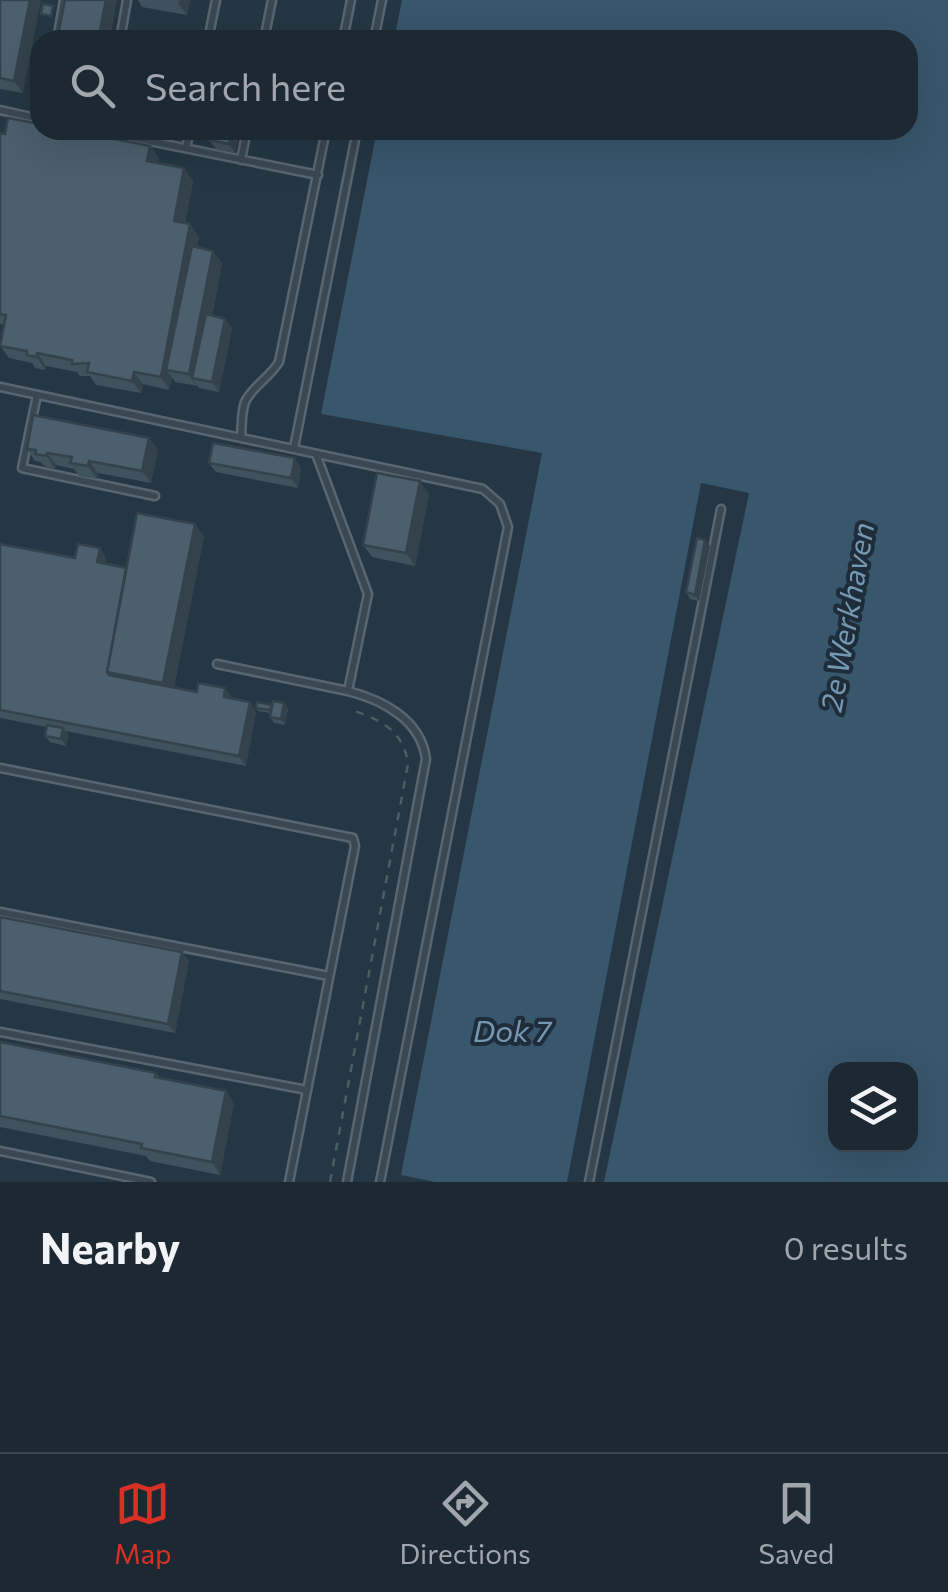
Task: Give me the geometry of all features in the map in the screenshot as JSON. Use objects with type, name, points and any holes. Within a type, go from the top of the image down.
[{"type":"lane","points":[[58,30],[64,0]]},
{"type":"lane","points":[[122,30],[127,0]]},
{"type":"lane","points":[[210,30],[216,0]]},
{"type":"lane","points":[[266,30],[272,0]]},
{"type":"lane","points":[[346,30],[351,0]]},
{"type":"lane","points":[[376,30],[382,0]]},
{"type":"lane","points":[[0,110],[30,117]]},
{"type":"lane","points":[[148,140],[318,175]]},
{"type":"lane","points":[[186,148],[188,140]]},
{"type":"lane","points":[[241,160],[245,140]]},
{"type":"lane","points":[[240,437],[244,405],[251,393],[270,377],[278,362],[324,140]]},
{"type":"lane","points":[[294,448],[355,140]]},
{"type":"lane","points":[[0,387],[484,489],[500,504],[508,527],[380,1182]]},
{"type":"lane","points":[[37,395],[22,468],[155,496]]},
{"type":"lane","points":[[316,453],[368,594],[348,690]]},
{"type":"lane","points":[[589,1182],[721,509]]},
{"type":"lane","points":[[217,664],[359,693],[391,709],[413,726],[426,758],[347,1182]]},
{"type":"lane","points":[[0,768],[354,838],[289,1182]]},
{"type":"lane","points":[[0,912],[330,976]]},
{"type":"lane","points":[[0,1032],[307,1090]]},
{"type":"lane","points":[[0,1151],[150,1182]]},
{"type":"path","points":[[330,1182],[408,764],[406,750],[390,727],[354,711],[359,693]]},
{"type":"water","points":[[402,0],[948,0],[948,1182],[604,1182],[749,493],[701,483],[567,1182],[435,1182],[401,1175],[542,453],[321,414],[375,140],[918,140],[918,30],[396,30]]},
{"type":"building","points":[[0,0],[30,0],[14,81],[0,78]]},
{"type":"building","points":[[65,0],[106,0],[100,30],[59,30]]},
{"type":"building","points":[[43,4],[53,6],[51,16],[41,14]]},
{"type":"building","points":[[8,118],[30,122],[30,140],[120,140],[150,146],[147,161],[184,168],[174,221],[190,224],[161,377],[134,372],[132,381],[87,372],[89,363],[72,364],[72,360],[37,353],[37,357],[0,346],[6,315],[0,314],[0,133],[5,134]]},
{"type":"building","points":[[192,246],[213,251],[189,374],[166,370]]},
{"type":"building","points":[[206,314],[225,319],[212,382],[192,378]]},
{"type":"building","points":[[33,415],[149,438],[142,471],[89,461],[88,466],[70,463],[72,457],[35,454],[36,450],[27,449]]},
{"type":"building","points":[[213,443],[295,458],[291,478],[209,463]]},
{"type":"building","points":[[377,473],[420,481],[406,553],[363,545]]},
{"type":"building","points":[[137,513],[195,524],[163,683],[107,672]]},
{"type":"building","points":[[697,538],[705,540],[695,595],[686,592]]},
{"type":"building","points":[[0,544],[75,558],[78,544],[100,548],[97,562],[126,568],[107,672],[197,692],[198,683],[225,688],[224,697],[250,702],[239,756],[0,710]]},
{"type":"building","points":[[273,701],[284,703],[281,719],[270,717]]},
{"type":"building","points":[[257,702],[272,705],[270,710],[256,708]]},
{"type":"building","points":[[47,725],[63,728],[61,739],[45,736]]},
{"type":"building","points":[[0,917],[182,952],[168,1024],[0,991]]},
{"type":"building","points":[[0,1042],[226,1091],[212,1162],[0,1116]]},
{"type":"water label","name":"2e Werkhaven","points":[[848,617]]},
{"type":"water label","name":"Dok 7","points":[[512,1032]]}]
